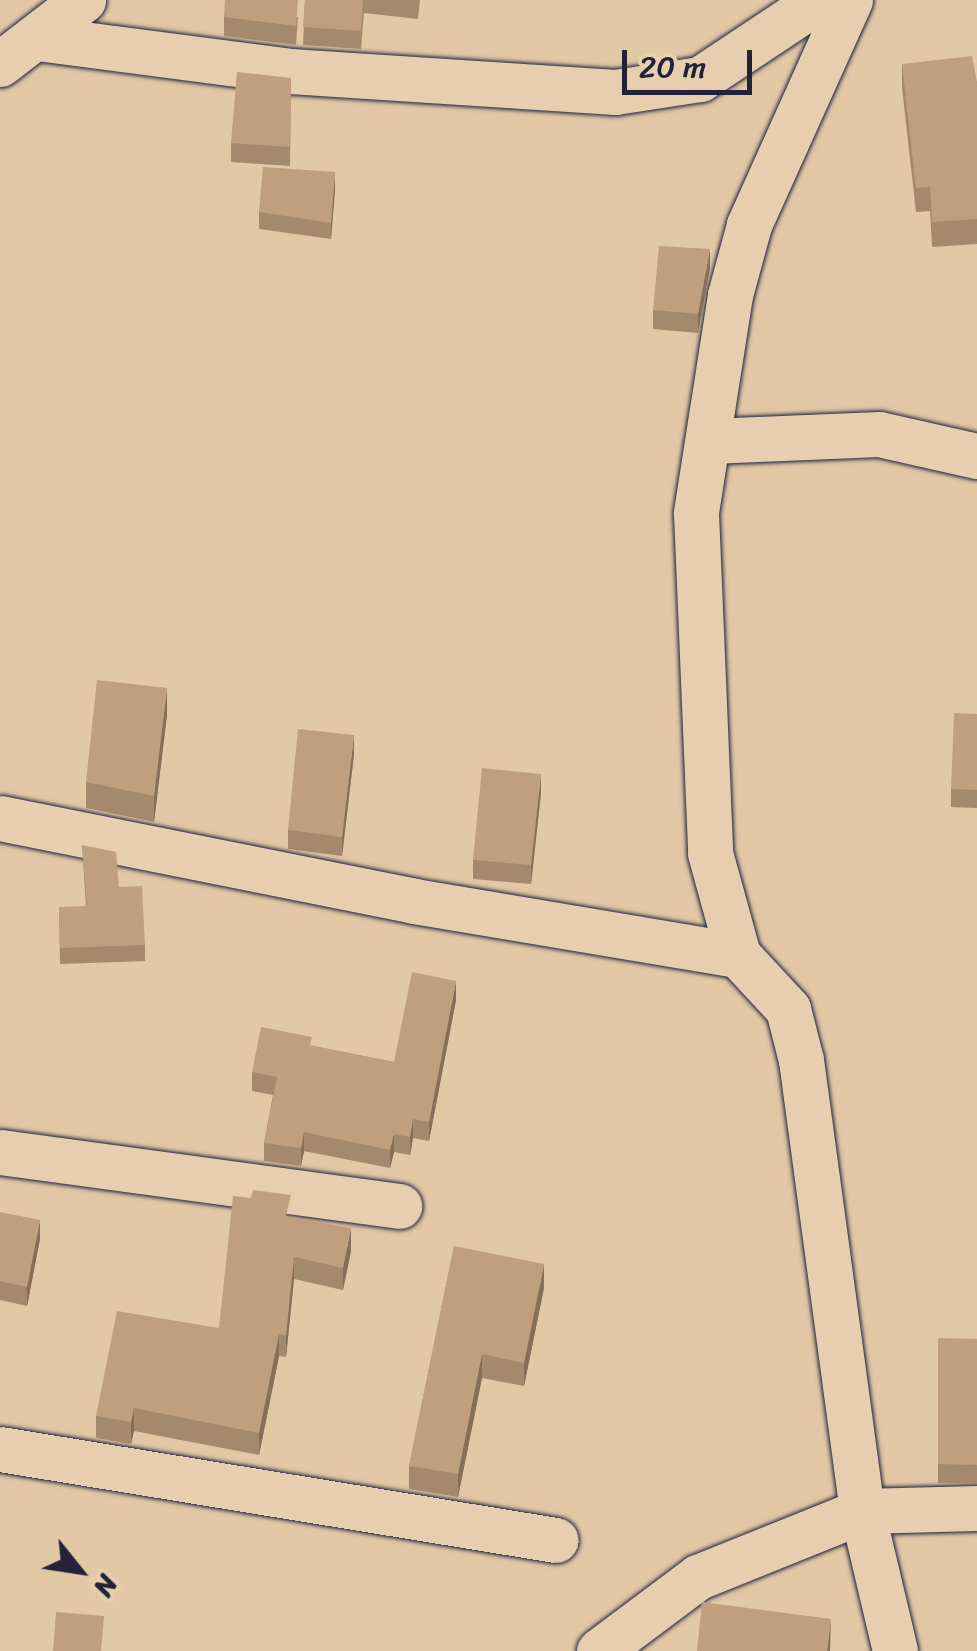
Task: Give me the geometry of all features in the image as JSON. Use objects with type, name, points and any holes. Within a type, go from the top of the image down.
[{"type":"street","points":[[0,64],[83,0]]},
{"type":"street","points":[[37,38],[290,71],[615,92],[700,78],[819,0]]},
{"type":"street","points":[[850,0],[748,225],[730,295],[696,513],[710,854],[738,956],[788,1010],[800,1060],[862,1510],[895,1651]]},
{"type":"street","points":[[710,442],[879,434],[977,456]]},
{"type":"street","points":[[0,818],[414,901],[738,956]]},
{"type":"street","points":[[0,1152],[399,1206]]},
{"type":"street","points":[[0,1448],[556,1540]]},
{"type":"street","points":[[599,1651],[698,1577],[862,1510],[977,1508]]},
{"type":"building","points":[[225,0],[298,0],[296,26],[224,17]]},
{"type":"building","points":[[305,0],[363,0],[361,31],[303,27]]},
{"type":"building","points":[[972,56],[977,82],[977,219],[932,222],[930,187],[916,188],[902,64]]},
{"type":"building","points":[[237,72],[291,78],[290,147],[231,143]]},
{"type":"building","points":[[263,167],[335,172],[331,223],[259,212]]},
{"type":"building","points":[[659,246],[710,249],[698,314],[653,310]]},
{"type":"building","points":[[97,680],[167,688],[154,796],[86,782]]},
{"type":"building","points":[[954,713],[977,714],[977,790],[951,789]]},
{"type":"building","points":[[298,729],[354,735],[342,837],[288,830]]},
{"type":"building","points":[[482,768],[541,774],[531,865],[473,860]]},
{"type":"building","points":[[82,845],[116,852],[119,887],[142,886],[145,945],[60,948],[59,907],[87,906]]},
{"type":"building","points":[[412,972],[456,981],[429,1122],[413,1119],[410,1137],[394,1134],[390,1150],[304,1132],[301,1148],[264,1143],[277,1077],[252,1072],[261,1027],[312,1037],[310,1045],[394,1062]]},
{"type":"building","points":[[253,1190],[291,1195],[286,1216],[351,1228],[343,1268],[294,1257],[286,1335],[279,1334],[259,1433],[134,1408],[131,1422],[96,1416],[117,1311],[219,1328],[233,1196],[251,1198]]},
{"type":"building","points":[[0,1212],[40,1220],[27,1287],[0,1281]]},
{"type":"building","points":[[454,1246],[544,1264],[524,1363],[482,1354],[458,1474],[409,1466]]},
{"type":"building","points":[[938,1338],[977,1339],[977,1465],[938,1464]]},
{"type":"building","points":[[702,1602],[831,1619],[827,1651],[697,1651]]},
{"type":"building","points":[[56,1612],[104,1616],[101,1651],[53,1651]]}]
